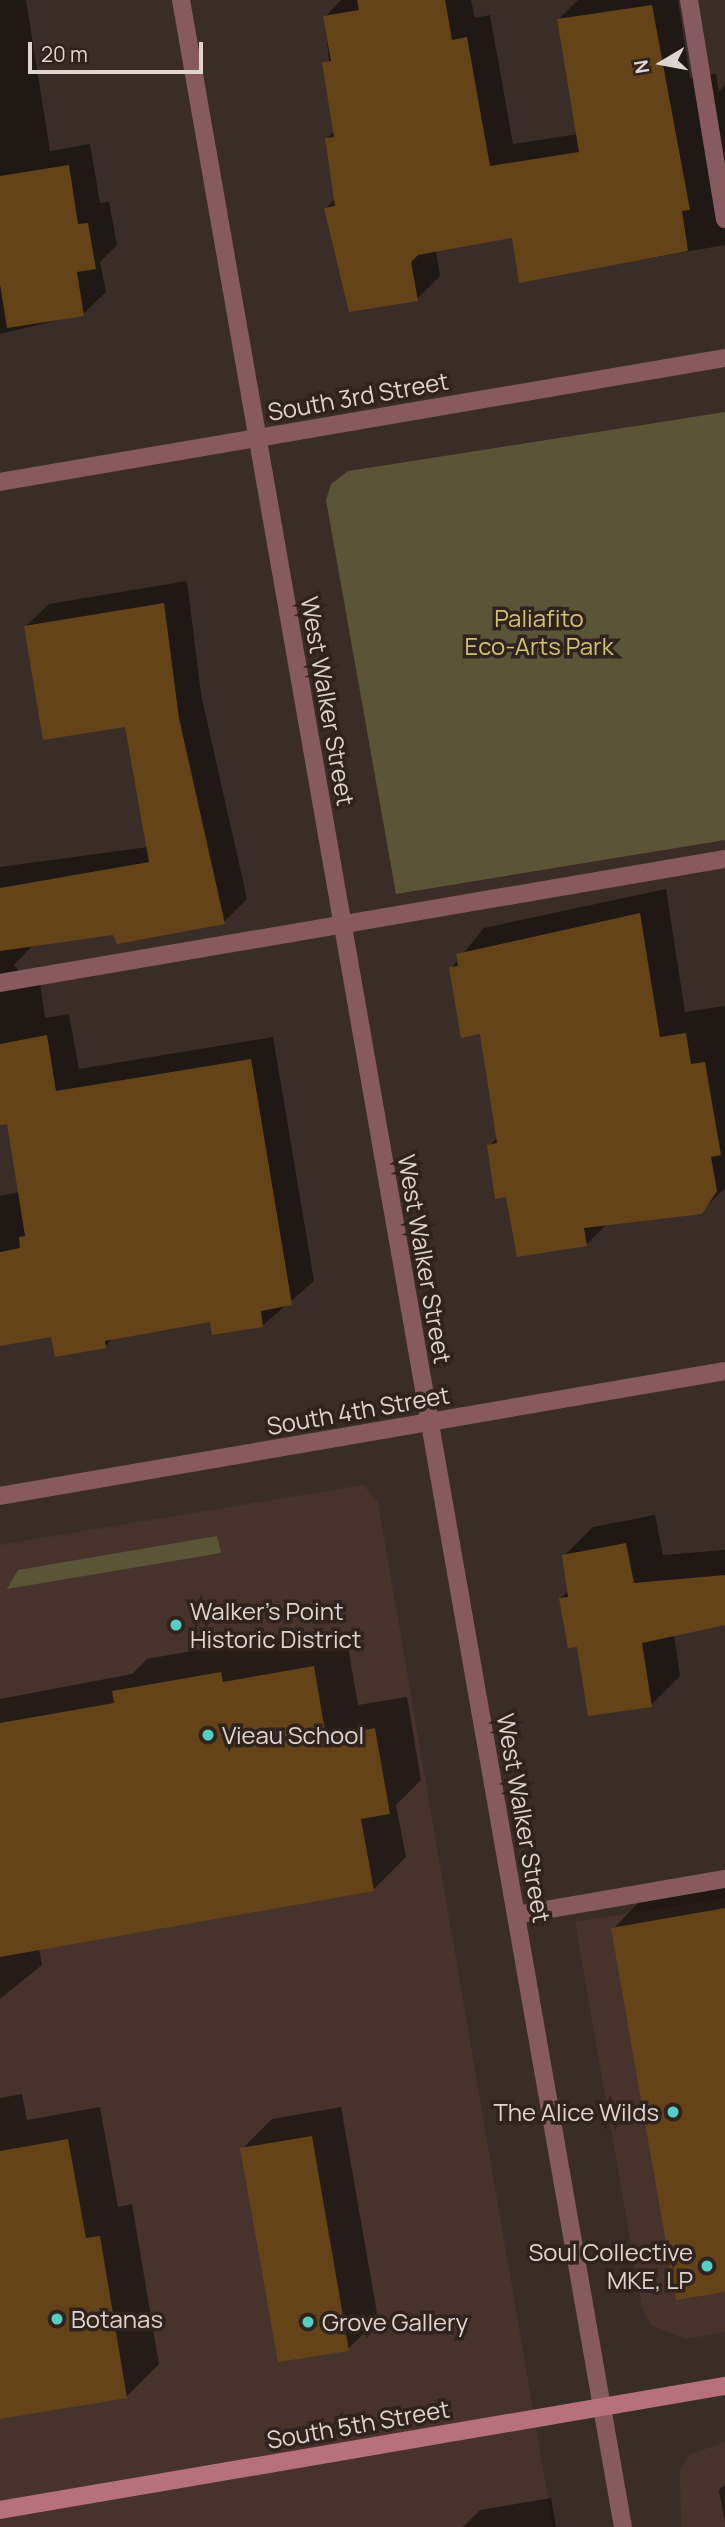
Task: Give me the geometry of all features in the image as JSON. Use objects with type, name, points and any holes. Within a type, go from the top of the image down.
[{"type":"street","name":"West Walker Street","points":[[181,0],[623,2527]]},
{"type":"street","points":[[689,0],[725,219]]},
{"type":"street","name":"South 3rd Street","points":[[0,482],[725,358]]},
{"type":"street","points":[[0,983],[341,920],[725,859]]},
{"type":"street","name":"South 4th Street","points":[[0,1496],[725,1371]]},
{"type":"street","points":[[516,1915],[725,1879]]},
{"type":"street","name":"South 5th Street","points":[[0,2510],[725,2386]]},
{"type":"shaded area","points":[[363,1485],[378,1502],[553,2527],[0,2527],[0,1545]]},
{"type":"shaded area","points":[[725,1898],[725,2332],[686,2339],[651,2325],[642,2308],[575,1922]]},
{"type":"shaded area","points":[[725,2442],[725,2527],[681,2527],[680,2468],[691,2454]]},
{"type":"green space","name":"Paliafito Eco-Arts Park","points":[[725,412],[725,840],[396,894],[326,500],[331,484],[348,471]]},
{"type":"green space","points":[[217,1536],[221,1553],[7,1589],[18,1570]]},
{"type":"building","points":[[357,0],[445,0],[452,40],[467,37],[490,166],[579,152],[557,19],[652,5],[690,210],[682,211],[688,251],[519,283],[512,238],[418,255],[411,262],[418,301],[349,312],[324,208],[335,206],[325,138],[334,137],[322,62],[331,61],[323,16],[359,10]]},
{"type":"building","points":[[69,165],[78,224],[88,223],[96,269],[77,272],[84,316],[7,328],[0,284],[0,176]]},
{"type":"building","points":[[164,603],[179,718],[225,924],[117,944],[113,935],[0,951],[0,888],[149,862],[125,727],[43,740],[24,626]]},
{"type":"building","points":[[640,913],[660,1037],[686,1033],[691,1064],[705,1062],[721,1155],[711,1157],[717,1191],[702,1214],[584,1228],[587,1246],[517,1257],[506,1197],[495,1199],[487,1145],[497,1143],[480,1034],[461,1038],[449,967],[458,966],[456,954]]},
{"type":"building","points":[[47,1035],[56,1091],[251,1059],[292,1305],[261,1311],[263,1327],[212,1335],[210,1322],[105,1341],[106,1348],[55,1357],[51,1337],[0,1346],[0,1252],[20,1248],[19,1237],[25,1236],[7,1124],[0,1125],[0,1044]]},
{"type":"building","points":[[626,1543],[634,1583],[725,1575],[725,1625],[642,1643],[652,1707],[588,1716],[577,1647],[568,1648],[559,1598],[568,1597],[562,1555]]},
{"type":"building","points":[[314,1666],[326,1737],[375,1728],[390,1814],[361,1819],[374,1891],[0,1957],[0,1723],[114,1703],[112,1691],[221,1672],[223,1682]]},
{"type":"building","points":[[725,1908],[725,2292],[676,2300],[611,1928]]},
{"type":"building","points":[[312,2136],[349,2351],[278,2362],[240,2148]]},
{"type":"building","name":"Botanas","points":[[68,2139],[86,2238],[100,2236],[127,2398],[0,2419],[0,2151]]},
{"type":"place","name":"Walker's Point Historic District","points":[[176,1625]]},
{"type":"place","name":"Vieau School","points":[[208,1735]]},
{"type":"place","name":"The Alice Wilds","points":[[673,2112]]},
{"type":"place","name":"Soul Collective MKE, LP","points":[[707,2266]]},
{"type":"place","name":"Botanas","points":[[57,2319]]},
{"type":"place","name":"Grove Gallery","points":[[308,2322]]}]
